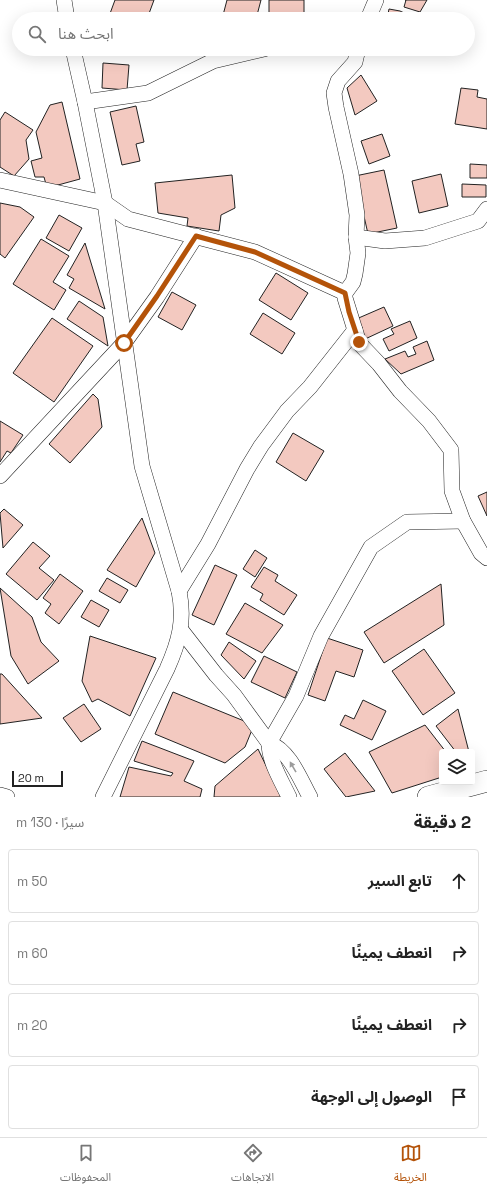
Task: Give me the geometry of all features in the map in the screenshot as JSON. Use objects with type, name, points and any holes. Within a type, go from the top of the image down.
[{"type":"main road","points":[[428,797],[487,781]]},
{"type":"street","points":[[64,0],[66,12]]},
{"type":"street","points":[[371,12],[376,0]]},
{"type":"street","points":[[75,56],[105,203],[142,466],[180,591],[182,607],[181,630],[176,648],[103,797]]},
{"type":"street","points":[[85,102],[148,93],[213,61],[234,56]]},
{"type":"street","points":[[356,56],[355,62],[338,81],[334,94],[351,174],[357,215],[356,237],[358,253],[355,274],[353,282],[345,293],[345,298],[359,342],[379,364],[400,391],[429,421],[451,450],[452,491],[463,521],[481,553],[487,558]]},
{"type":"street","points":[[0,180],[105,203],[128,219],[255,252],[345,293]]},
{"type":"street","points":[[356,237],[385,240],[425,238],[478,221],[487,209]]},
{"type":"street","points":[[0,476],[124,343],[196,236]]},
{"type":"street","points":[[180,591],[208,544],[247,469],[261,446],[355,330]]},
{"type":"street","points":[[289,797],[271,757],[269,743],[296,696],[321,636],[370,547],[407,522],[463,521]]},
{"type":"street","points":[[181,630],[216,675],[234,695],[269,743],[276,746],[289,760],[310,797]]},
{"type":"street","points":[[0,795],[7,797]]},
{"type":"building","points":[[115,0],[154,0],[150,12],[111,12]]},
{"type":"building","points":[[227,0],[261,0],[258,12],[224,12]]},
{"type":"building","points":[[269,0],[304,0],[304,12],[269,12]]},
{"type":"building","points":[[406,0],[427,0],[420,12],[404,7]]},
{"type":"building","points":[[389,9],[402,12],[388,12]]},
{"type":"building","points":[[103,63],[129,65],[127,90],[102,88]]},
{"type":"building","points":[[361,75],[377,101],[355,115],[347,88]]},
{"type":"building","points":[[461,88],[478,90],[477,97],[487,99],[487,129],[455,124]]},
{"type":"building","points":[[62,102],[80,179],[47,188],[44,177],[35,177],[31,161],[42,158],[36,132],[50,105]]},
{"type":"building","points":[[136,106],[144,142],[136,144],[140,161],[122,165],[110,112]]},
{"type":"building","points":[[5,112],[33,130],[26,140],[29,159],[14,176],[0,167],[0,120]]},
{"type":"building","points":[[382,134],[390,156],[369,164],[361,141]]},
{"type":"building","points":[[470,164],[487,165],[487,178],[470,178]]},
{"type":"building","points":[[384,170],[397,228],[368,234],[355,176]]},
{"type":"building","points":[[441,174],[448,206],[419,213],[412,181]]},
{"type":"building","points":[[232,175],[235,208],[221,215],[219,231],[187,226],[188,218],[158,213],[155,183]]},
{"type":"building","points":[[462,184],[486,185],[486,197],[462,197]]},
{"type":"building","points":[[0,203],[20,207],[34,217],[5,258],[0,254]]},
{"type":"building","points":[[59,215],[82,228],[69,251],[46,238]]},
{"type":"building","points":[[41,239],[69,256],[53,282],[66,290],[54,310],[13,284]]},
{"type":"building","points":[[85,243],[105,309],[69,288],[74,279],[67,275]]},
{"type":"building","points":[[276,273],[308,293],[291,320],[259,300]]},
{"type":"building","points":[[172,292],[196,305],[182,330],[158,317]]},
{"type":"building","points":[[79,301],[103,317],[108,346],[67,319]]},
{"type":"building","points":[[384,307],[393,326],[363,340],[354,320]]},
{"type":"building","points":[[263,313],[295,333],[282,354],[250,334]]},
{"type":"building","points":[[52,318],[93,346],[54,402],[13,373]]},
{"type":"building","points":[[410,321],[417,338],[389,351],[383,339],[394,334],[391,329]]},
{"type":"building","points":[[427,341],[434,360],[401,374],[385,359],[405,351],[408,357],[416,354],[413,347]]},
{"type":"building","points":[[93,394],[98,399],[102,427],[70,463],[49,444]]},
{"type":"building","points":[[0,421],[23,435],[11,453],[7,451],[0,462]]},
{"type":"building","points":[[293,433],[324,451],[306,481],[276,462]]},
{"type":"building","points":[[487,492],[487,516],[478,496]]},
{"type":"building","points":[[4,509],[23,525],[3,548],[0,513]]},
{"type":"building","points":[[142,518],[155,553],[136,587],[107,570]]},
{"type":"building","points":[[33,542],[50,556],[39,568],[54,580],[37,600],[6,574]]},
{"type":"building","points":[[255,550],[267,558],[255,577],[243,569]]},
{"type":"building","points":[[215,565],[237,575],[214,625],[192,615]]},
{"type":"building","points":[[264,567],[278,575],[275,581],[297,595],[284,615],[260,600],[263,594],[251,587]]},
{"type":"building","points":[[60,574],[83,591],[59,624],[45,613],[51,604],[43,598]]},
{"type":"building","points":[[107,578],[128,590],[120,603],[99,591]]},
{"type":"building","points":[[441,584],[444,625],[384,663],[364,632]]},
{"type":"building","points":[[0,588],[32,617],[41,642],[59,661],[28,684],[11,656]]},
{"type":"building","points":[[91,600],[109,610],[99,627],[81,617]]},
{"type":"building","points":[[245,603],[283,625],[262,653],[226,634]]},
{"type":"building","points":[[90,636],[156,658],[130,716],[98,699],[92,702],[82,681]]},
{"type":"building","points":[[327,638],[363,650],[354,677],[336,671],[325,701],[308,695]]},
{"type":"building","points":[[229,642],[256,661],[244,679],[221,655]]},
{"type":"building","points":[[424,649],[455,693],[423,715],[392,671]]},
{"type":"building","points":[[264,656],[297,672],[285,698],[251,682]]},
{"type":"building","points":[[0,674],[2,674],[42,718],[0,724]]},
{"type":"building","points":[[173,692],[254,725],[245,747],[225,763],[155,734]]},
{"type":"building","points":[[363,700],[386,711],[372,740],[340,725],[345,715],[354,719]]},
{"type":"building","points":[[84,704],[101,729],[81,742],[63,718]]},
{"type":"building","points":[[458,709],[468,749],[454,749],[436,726]]},
{"type":"building","points":[[425,725],[444,749],[439,749],[439,778],[392,793],[369,752]]},
{"type":"building","points":[[142,741],[194,761],[184,781],[202,789],[200,797],[120,797],[129,767],[171,776],[173,773],[134,761]]},
{"type":"building","points":[[258,749],[281,797],[214,797],[215,786]]},
{"type":"building","points":[[345,753],[375,791],[346,797],[324,769]]},
{"type":"route","points":[[124,343],[196,236],[255,252],[345,293],[345,298],[359,342]]}]
